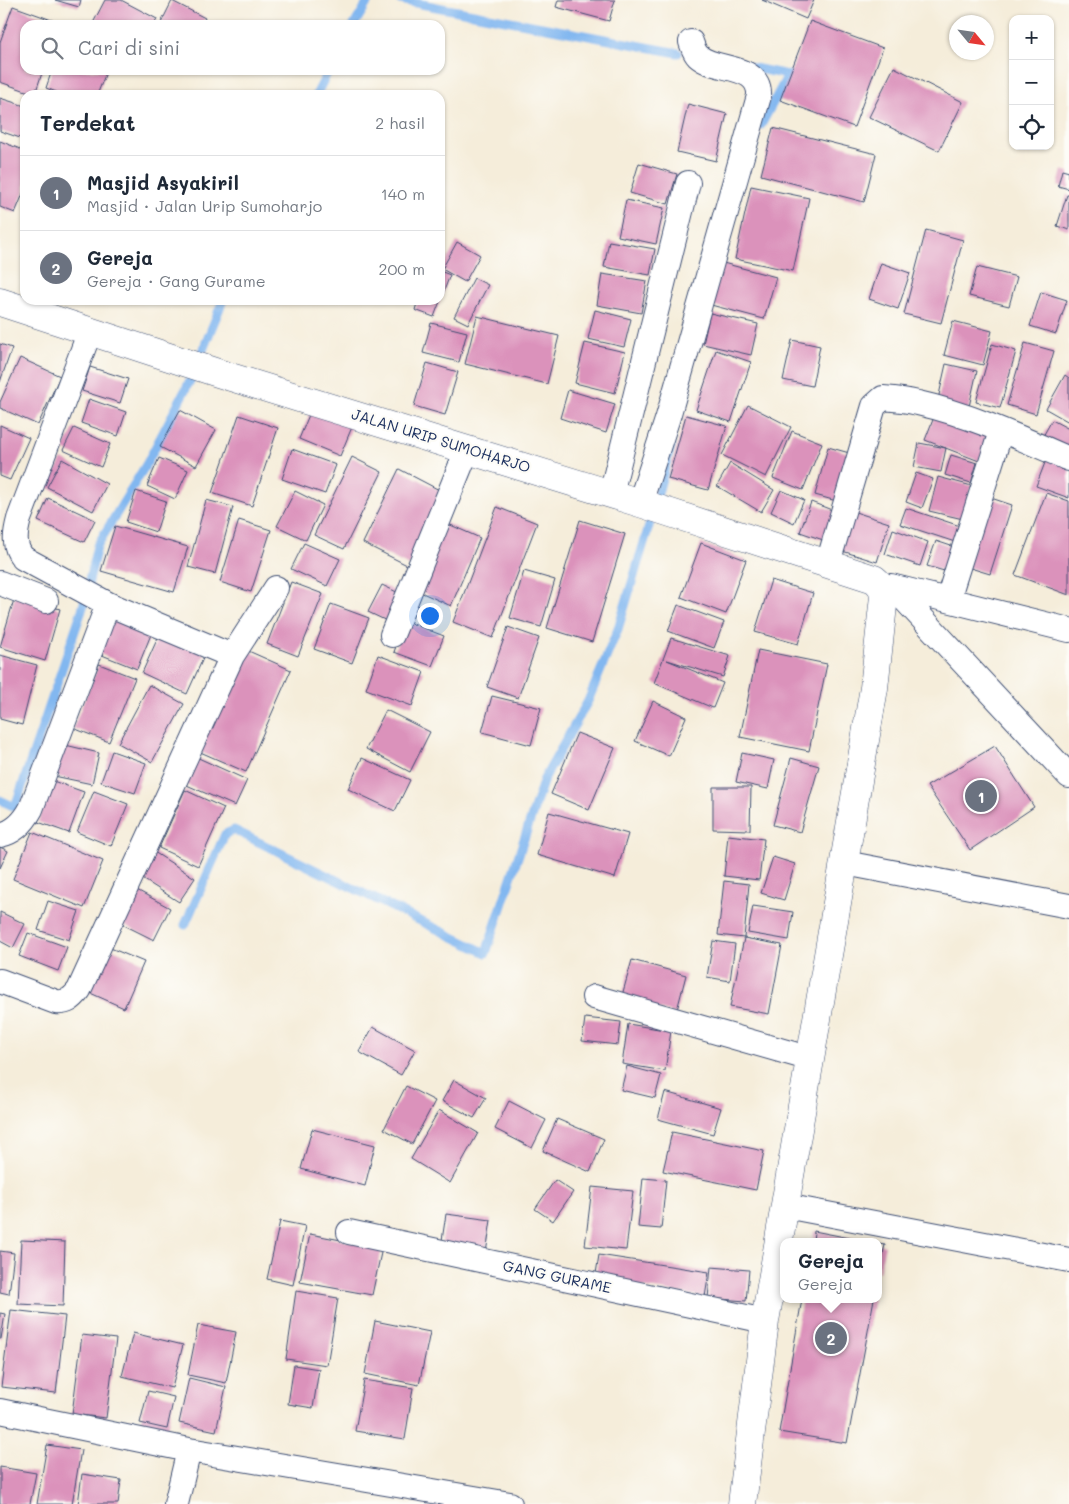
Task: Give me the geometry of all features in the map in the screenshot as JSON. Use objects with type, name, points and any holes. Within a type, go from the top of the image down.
[{"type":"street","points":[[652,507],[668,417],[759,96],[757,84],[753,78],[741,71],[700,58],[691,42]]},
{"type":"street","points":[[611,494],[688,183]]},
{"type":"street","name":"JALAN URIP SUMOHARJO","points":[[0,302],[221,374],[828,563],[886,585]]},
{"type":"street","points":[[90,331],[19,519],[15,533],[15,543],[18,551],[23,558],[101,601],[232,656]]},
{"type":"street","points":[[828,563],[874,406],[883,398],[917,403],[1001,431],[1069,458]]},
{"type":"street","points":[[948,599],[1001,431]]},
{"type":"street","points":[[392,635],[467,450]]},
{"type":"street","points":[[1,585],[46,601]]},
{"type":"street","points":[[886,585],[1069,630]]},
{"type":"street","points":[[886,585],[1069,776]]},
{"type":"street","points":[[742,1504],[765,1321],[874,688],[884,596],[883,589],[886,585]]},
{"type":"street","points":[[0,980],[56,1002],[70,1000],[79,990],[232,656],[276,588]]},
{"type":"street","points":[[0,835],[19,826],[31,809],[101,601]]},
{"type":"street","points":[[845,863],[1069,906]]},
{"type":"street","points":[[594,997],[811,1059]]},
{"type":"street","points":[[785,1206],[1069,1260]]},
{"type":"street","name":"GANG GURAME","points":[[349,1232],[765,1321]]},
{"type":"street","points":[[0,1411],[189,1450],[510,1504]]},
{"type":"street","points":[[176,1504],[189,1450]]},
{"type":"building","points":[[55,0],[81,0],[79,7]]},
{"type":"building","points":[[105,0],[121,0],[157,19],[156,20],[95,20]]},
{"type":"building","points":[[558,0],[615,0],[609,21],[556,7]]},
{"type":"building","points":[[762,0],[814,0],[806,19]]},
{"type":"building","points":[[172,1],[205,18],[204,20],[162,20]]},
{"type":"building","points":[[13,6],[52,20],[20,20],[20,75],[41,75],[36,90],[23,90],[0,82],[0,42]]},
{"type":"building","points":[[810,21],[883,48],[854,127],[780,100]]},
{"type":"building","points":[[894,67],[963,102],[939,151],[869,117]]},
{"type":"building","points":[[50,75],[105,75],[99,90],[51,90],[46,88]]},
{"type":"building","points":[[0,98],[20,104],[20,138],[0,131]]},
{"type":"building","points":[[688,104],[727,114],[716,161],[677,152]]},
{"type":"building","points":[[773,128],[876,154],[864,202],[761,175]]},
{"type":"building","points":[[0,141],[20,149],[20,201],[15,213],[0,207]]},
{"type":"building","points":[[639,163],[677,174],[668,204],[630,193]]},
{"type":"building","points":[[1062,170],[1069,172],[1069,189],[1058,186]]},
{"type":"building","points":[[751,186],[809,198],[793,271],[735,259]]},
{"type":"building","points":[[1067,195],[1069,195],[1069,230],[1057,226]]},
{"type":"building","points":[[626,200],[664,208],[656,244],[618,236]]},
{"type":"building","points":[[926,230],[963,240],[941,323],[904,314]]},
{"type":"building","points":[[609,241],[655,249],[650,275],[604,267]]},
{"type":"building","points":[[457,242],[480,255],[465,282],[445,271],[445,264]]},
{"type":"building","points":[[723,263],[776,277],[764,319],[711,305]]},
{"type":"building","points":[[881,263],[910,273],[898,309],[869,299]]},
{"type":"building","points":[[977,267],[1017,277],[1009,306],[969,296]]},
{"type":"building","points":[[445,273],[450,275],[445,288]]},
{"type":"building","points":[[602,274],[647,281],[641,313],[597,305]]},
{"type":"building","points":[[474,278],[488,285],[468,324],[454,317]]},
{"type":"building","points":[[1041,292],[1067,300],[1056,334],[1030,326]]},
{"type":"building","points":[[416,305],[439,305],[434,317],[415,310]]},
{"type":"building","points":[[595,310],[631,319],[624,347],[588,339]]},
{"type":"building","points":[[710,313],[758,324],[751,355],[703,344]]},
{"type":"building","points":[[477,316],[559,336],[547,384],[465,364]]},
{"type":"building","points":[[953,321],[992,331],[983,365],[944,355]]},
{"type":"building","points":[[431,323],[467,332],[459,362],[423,353]]},
{"type":"building","points":[[792,340],[820,346],[812,386],[783,380]]},
{"type":"building","points":[[585,343],[625,352],[615,393],[575,383]]},
{"type":"building","points":[[1025,343],[1054,351],[1036,414],[1007,405]]},
{"type":"building","points":[[0,344],[12,348],[0,382]]},
{"type":"building","points":[[992,344],[1016,351],[1000,408],[976,402]]},
{"type":"building","points":[[716,350],[751,362],[731,422],[696,410]]},
{"type":"building","points":[[20,358],[60,376],[38,425],[0,408],[0,402]]},
{"type":"building","points":[[427,363],[458,372],[445,415],[414,406]]},
{"type":"building","points":[[946,364],[977,371],[968,411],[937,404]]},
{"type":"building","points":[[90,367],[128,379],[120,403],[82,391]]},
{"type":"building","points":[[1065,375],[1069,378],[1069,422],[1046,409]]},
{"type":"building","points":[[568,390],[615,404],[606,433],[560,418]]},
{"type":"building","points":[[89,399],[126,412],[118,436],[81,423]]},
{"type":"building","points":[[748,405],[791,427],[766,477],[722,455]]},
{"type":"building","points":[[180,410],[216,430],[196,466],[160,447]]},
{"type":"building","points":[[311,410],[352,427],[340,456],[299,439]]},
{"type":"building","points":[[936,412],[990,432],[979,461],[925,440]]},
{"type":"building","points":[[239,415],[278,428],[252,506],[212,493]]},
{"type":"building","points":[[686,415],[727,426],[708,490],[668,479]]},
{"type":"building","points":[[1052,420],[1069,429],[1069,452],[1042,438]]},
{"type":"building","points":[[0,425],[29,438],[10,480],[0,476]]},
{"type":"building","points":[[74,428],[110,444],[101,467],[63,450]]},
{"type":"building","points":[[792,431],[822,443],[803,490],[773,478]]},
{"type":"building","points":[[919,443],[946,448],[941,472],[914,467]]},
{"type":"building","points":[[828,447],[853,454],[840,502],[815,495]]},
{"type":"building","points":[[292,449],[336,465],[325,494],[282,479]]},
{"type":"building","points":[[951,455],[977,463],[971,483],[945,475]]},
{"type":"building","points":[[1048,455],[1069,462],[1069,498],[1036,486]]},
{"type":"building","points":[[352,457],[382,472],[344,549],[314,535]]},
{"type":"building","points":[[159,458],[188,470],[175,499],[147,486]]},
{"type":"building","points":[[62,459],[107,484],[93,511],[47,487]]},
{"type":"building","points":[[730,463],[774,490],[761,512],[717,486]]},
{"type":"building","points":[[399,469],[445,493],[409,566],[363,543]]},
{"type":"building","points":[[916,473],[933,479],[922,508],[906,502]]},
{"type":"building","points":[[938,477],[972,486],[963,519],[929,511]]},
{"type":"building","points":[[781,490],[804,500],[794,523],[771,512]]},
{"type":"building","points":[[136,491],[166,501],[156,532],[126,522]]},
{"type":"building","points":[[295,491],[323,505],[306,540],[277,526]]},
{"type":"building","points":[[1046,493],[1069,501],[1069,595],[1015,575]]},
{"type":"building","points":[[988,497],[1012,505],[990,574],[967,567]]},
{"type":"building","points":[[48,498],[95,520],[84,542],[38,521]]},
{"type":"building","points":[[206,500],[233,507],[215,574],[188,567]]},
{"type":"building","points":[[811,502],[837,512],[826,541],[800,532]]},
{"type":"building","points":[[497,507],[537,523],[493,638],[453,622]]},
{"type":"building","points":[[906,508],[963,527],[958,543],[900,524]]},
{"type":"building","points":[[849,510],[889,523],[877,562],[836,549]]},
{"type":"building","points":[[239,520],[271,530],[251,592],[220,582]]},
{"type":"building","points":[[580,520],[625,534],[592,642],[547,628]]},
{"type":"building","points":[[446,523],[480,538],[451,606],[416,590]]},
{"type":"building","points":[[115,526],[188,547],[174,592],[101,571]]},
{"type":"building","points":[[893,529],[928,542],[920,566],[885,554]]},
{"type":"building","points":[[936,541],[960,549],[951,573],[927,566]]},
{"type":"building","points":[[304,543],[340,559],[327,586],[291,569]]},
{"type":"building","points":[[701,543],[746,560],[726,614],[681,597]]},
{"type":"building","points":[[524,571],[555,580],[541,627],[510,618]]},
{"type":"building","points":[[771,580],[813,593],[798,644],[755,632]]},
{"type":"building","points":[[291,582],[323,594],[298,656],[267,644]]},
{"type":"building","points":[[382,585],[403,595],[389,622],[368,612]]},
{"type":"building","points":[[15,596],[60,609],[45,661],[0,647]]},
{"type":"building","points":[[331,604],[369,618],[352,663],[314,649]]},
{"type":"building","points":[[678,605],[724,622],[714,648],[668,631]]},
{"type":"building","points":[[112,616],[152,632],[137,669],[97,653]]},
{"type":"building","points":[[405,621],[444,636],[432,666],[394,652]]},
{"type":"building","points":[[508,627],[539,638],[518,698],[487,687]]},
{"type":"building","points":[[160,633],[205,654],[187,694],[142,673]]},
{"type":"building","points":[[671,638],[730,656],[723,677],[667,660],[723,683],[713,708],[654,683]]},
{"type":"building","points":[[244,649],[291,670],[246,772],[198,751]]},
{"type":"building","points":[[758,650],[827,664],[809,751],[740,737]]},
{"type":"building","points":[[0,655],[37,665],[22,725],[0,719]]},
{"type":"building","points":[[378,655],[424,672],[412,706],[366,689]]},
{"type":"building","points":[[99,664],[135,678],[109,742],[73,728]]},
{"type":"building","points":[[149,685],[184,704],[152,762],[118,743]]},
{"type":"building","points":[[492,696],[541,708],[531,745],[482,732]]},
{"type":"building","points":[[653,701],[686,717],[669,756],[635,741]]},
{"type":"building","points":[[386,710],[430,732],[410,772],[366,749]]},
{"type":"building","points":[[577,733],[615,748],[589,810],[551,794]]},
{"type":"building","points":[[61,744],[99,753],[92,784],[54,776]]},
{"type":"building","points":[[995,746],[1034,807],[970,850],[927,786]]},
{"type":"building","points":[[112,751],[146,763],[135,793],[101,782]]},
{"type":"building","points":[[742,753],[774,760],[768,789],[736,782]]},
{"type":"building","points":[[194,756],[247,780],[235,806],[182,783]]},
{"type":"building","points":[[362,758],[410,780],[395,811],[348,789]]},
{"type":"building","points":[[791,758],[819,766],[800,832],[773,825]]},
{"type":"building","points":[[53,781],[84,792],[69,833],[38,822]]},
{"type":"building","points":[[713,787],[751,787],[750,830],[713,829]]},
{"type":"building","points":[[185,790],[224,808],[198,866],[159,848]]},
{"type":"building","points":[[94,791],[128,804],[111,846],[77,832]]},
{"type":"building","points":[[549,812],[628,834],[615,878],[537,855]]},
{"type":"building","points":[[32,832],[103,861],[84,908],[13,879]]},
{"type":"building","points":[[728,835],[764,839],[759,880],[724,876]]},
{"type":"building","points":[[0,847],[8,851],[0,868]]},
{"type":"building","points":[[154,852],[195,878],[179,902],[138,876]]},
{"type":"building","points":[[773,857],[795,864],[784,900],[761,893]]},
{"type":"building","points":[[724,881],[749,884],[744,938],[718,935]]},
{"type":"building","points":[[135,889],[170,908],[154,940],[118,922]]},
{"type":"building","points":[[48,901],[79,911],[69,940],[38,930]]},
{"type":"building","points":[[753,906],[793,912],[789,940],[748,933]]},
{"type":"building","points":[[0,912],[25,924],[13,948],[0,941]]},
{"type":"building","points":[[28,933],[67,947],[58,971],[19,956]]},
{"type":"building","points":[[744,938],[782,945],[769,1014],[730,1007]]},
{"type":"building","points":[[713,941],[735,944],[730,981],[707,977]]},
{"type":"building","points":[[108,947],[144,962],[124,1008],[88,992]]},
{"type":"building","points":[[632,960],[686,975],[676,1014],[621,999]]},
{"type":"building","points":[[585,1018],[621,1022],[618,1045],[582,1041]]},
{"type":"building","points":[[628,1024],[671,1031],[665,1071],[622,1064]]},
{"type":"building","points":[[373,1027],[415,1050],[401,1075],[359,1052]]},
{"type":"building","points":[[627,1066],[661,1075],[655,1098],[621,1090]]},
{"type":"building","points":[[454,1080],[486,1098],[474,1118],[442,1101]]},
{"type":"building","points":[[406,1086],[435,1101],[412,1144],[384,1129]]},
{"type":"building","points":[[665,1092],[721,1108],[713,1134],[658,1119]]},
{"type":"building","points":[[509,1101],[546,1120],[532,1148],[495,1129]]},
{"type":"building","points":[[439,1110],[478,1133],[450,1183],[411,1159]]},
{"type":"building","points":[[557,1119],[604,1139],[590,1172],[543,1151]]},
{"type":"building","points":[[312,1129],[375,1145],[365,1186],[301,1169]]},
{"type":"building","points":[[672,1132],[764,1151],[756,1190],[663,1171]]},
{"type":"building","points":[[643,1178],[666,1180],[661,1229],[638,1227]]},
{"type":"building","points":[[555,1180],[573,1192],[553,1221],[535,1209]]},
{"type":"building","points":[[592,1187],[633,1191],[626,1250],[585,1246]]},
{"type":"building","points":[[446,1214],[491,1220],[486,1253],[441,1247]]},
{"type":"building","points":[[280,1221],[305,1226],[293,1285],[267,1279]]},
{"type":"building","points":[[814,1231],[850,1238],[813,1238]]},
{"type":"building","points":[[310,1234],[382,1248],[372,1295],[300,1282]]},
{"type":"building","points":[[21,1240],[65,1242],[63,1306],[18,1304]]},
{"type":"building","points":[[882,1245],[885,1245],[882,1258]]},
{"type":"building","points":[[0,1251],[14,1253],[9,1294],[0,1292]]},
{"type":"building","points":[[599,1255],[709,1272],[705,1297],[595,1280]]},
{"type":"building","points":[[711,1267],[749,1270],[746,1301],[708,1298]]},
{"type":"building","points":[[296,1291],[338,1298],[327,1365],[286,1359]]},
{"type":"building","points":[[801,1303],[873,1303],[847,1443],[779,1432]]},
{"type":"building","points":[[11,1310],[65,1316],[56,1393],[1,1387]]},
{"type":"building","points":[[0,1313],[5,1314],[1,1339],[0,1339]]},
{"type":"building","points":[[375,1321],[430,1332],[419,1385],[365,1374]]},
{"type":"building","points":[[198,1325],[236,1332],[226,1383],[188,1375]]},
{"type":"building","points":[[133,1333],[183,1345],[172,1388],[122,1376]]},
{"type":"building","points":[[82,1335],[116,1339],[106,1418],[72,1414]]},
{"type":"building","points":[[294,1365],[319,1369],[313,1408],[288,1404]]},
{"type":"building","points":[[189,1378],[226,1387],[216,1431],[179,1423]]},
{"type":"building","points":[[364,1380],[413,1388],[405,1439],[355,1431]]},
{"type":"building","points":[[148,1391],[174,1397],[167,1429],[140,1423]]},
{"type":"building","points":[[47,1445],[81,1450],[72,1504],[37,1504]]},
{"type":"building","points":[[0,1467],[36,1473],[30,1504],[0,1504]]},
{"type":"building","points":[[82,1474],[121,1480],[118,1504],[78,1504]]},
{"type":"waterway","points":[[357,20],[369,0]]},
{"type":"waterway","points":[[400,0],[678,53]]},
{"type":"waterway","points":[[749,67],[788,75],[761,125]]},
{"type":"waterway","points":[[319,90],[326,75]]},
{"type":"waterway","points":[[0,800],[15,807],[83,607],[97,546],[147,463],[192,377],[221,305]]},
{"type":"waterway","points":[[185,925],[225,834],[234,830],[486,953],[544,779],[588,701],[618,629],[671,445]]},
{"type":"place","name":"Masjid Asyakiril","points":[[981,796]]},
{"type":"place","name":"Gereja","points":[[831,1338]]}]
